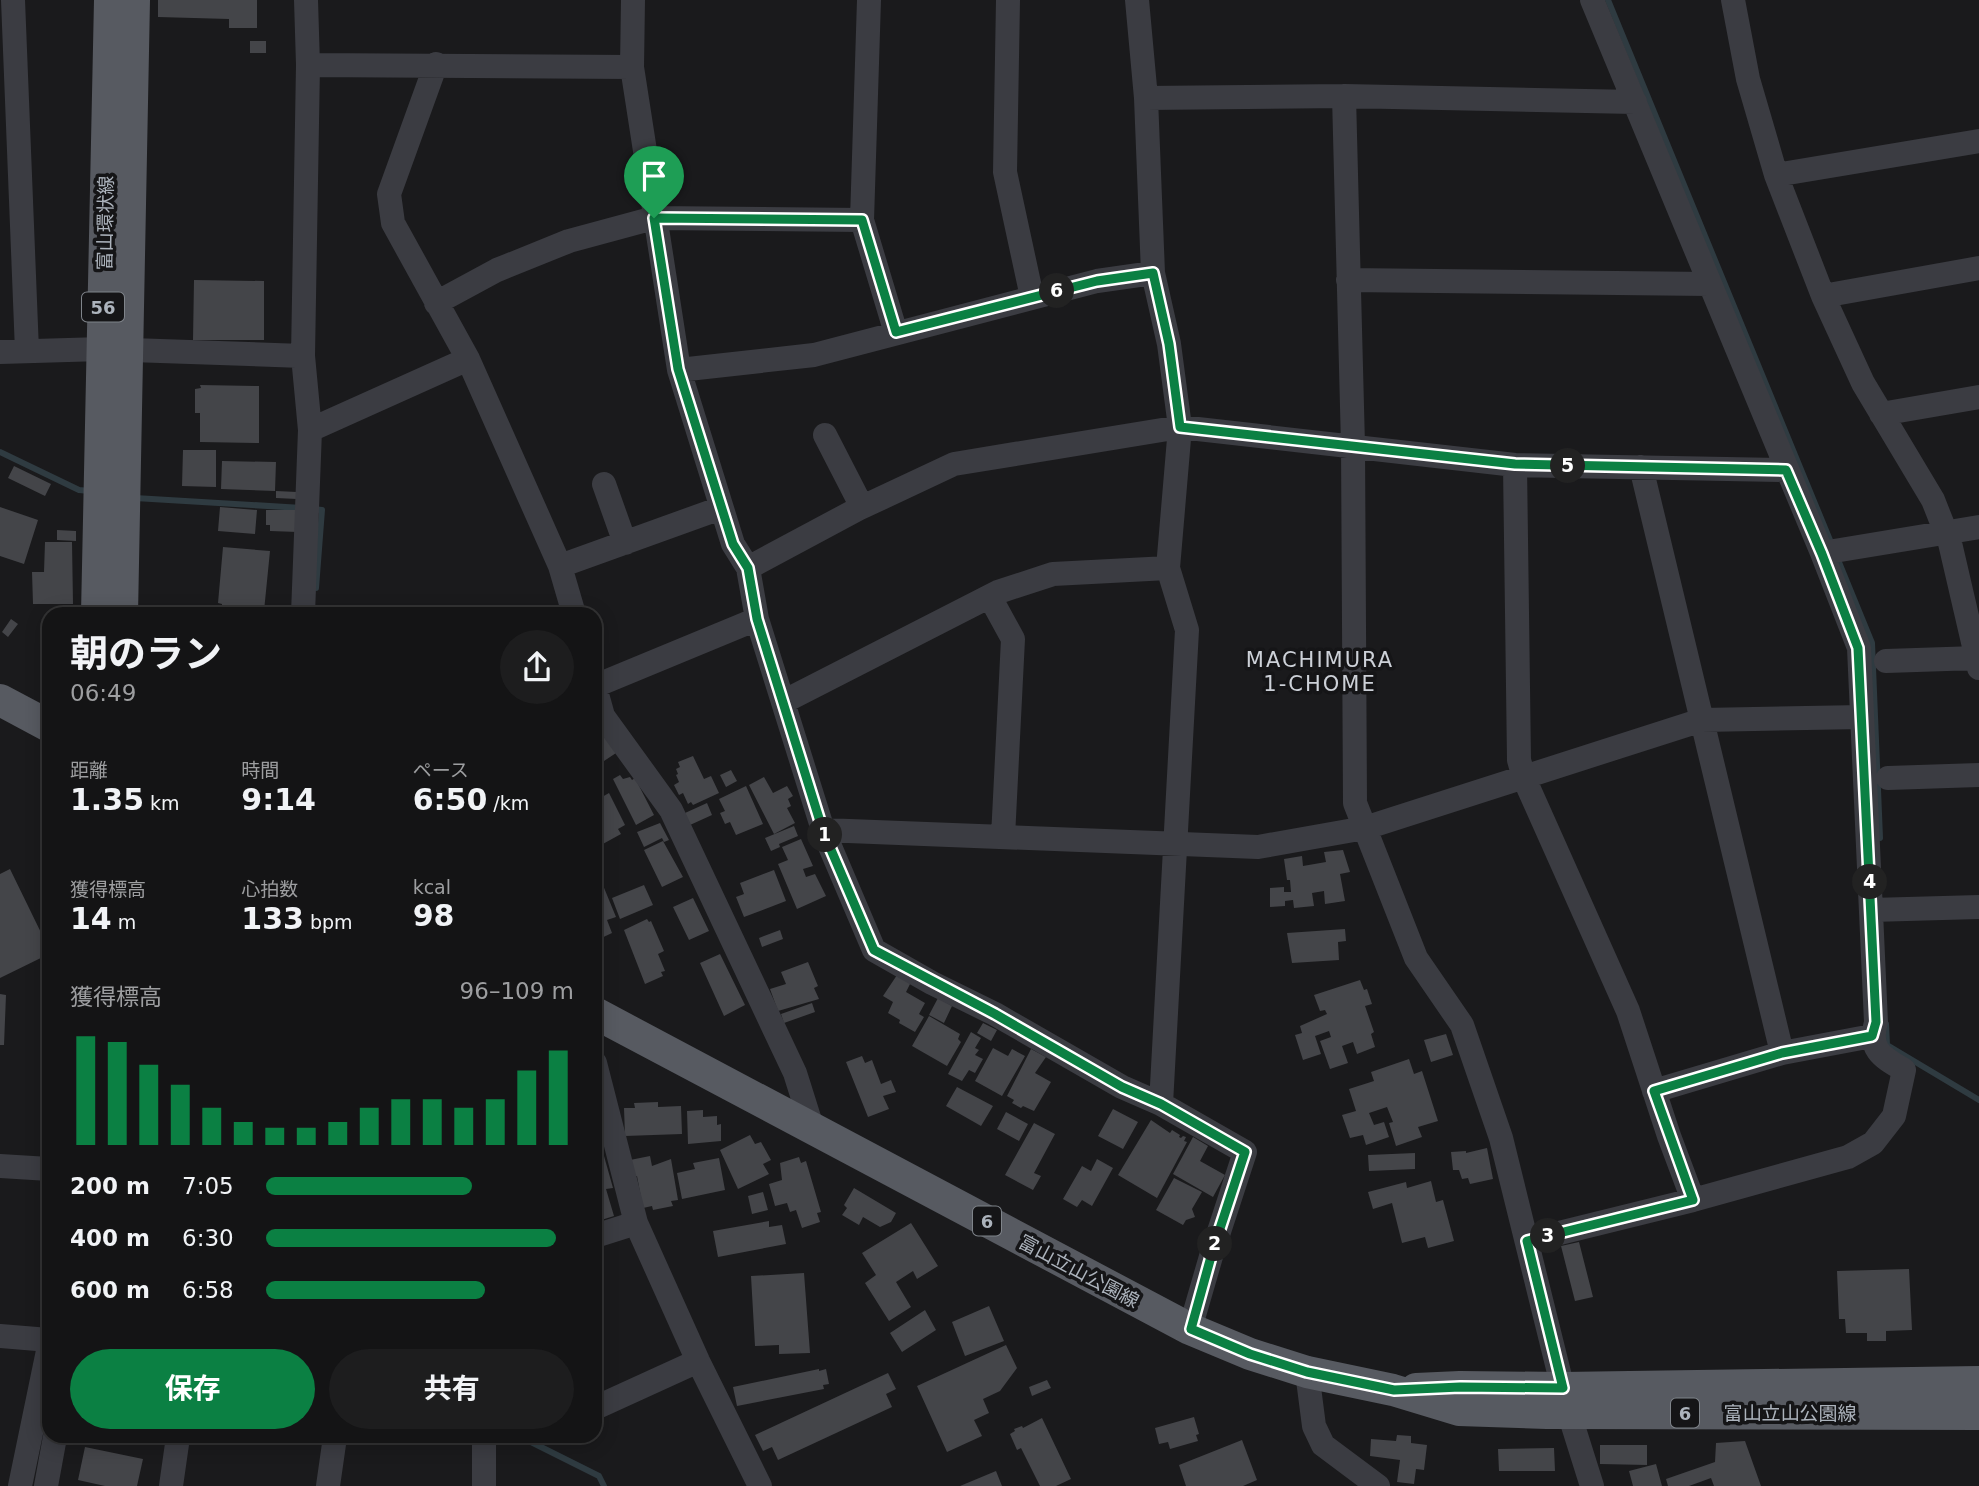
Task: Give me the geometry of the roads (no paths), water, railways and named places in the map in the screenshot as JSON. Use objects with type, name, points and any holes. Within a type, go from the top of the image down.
[{"type":"main road","name":"富山環状線","points":[[110,0],[122,607]]},
{"type":"main road","name":"富山環状線","points":[[97,607],[134,0]]},
{"type":"main road","points":[[0,701],[42,722]]},
{"type":"main road","name":"富山立山公園線","points":[[602,1017],[1191,1329],[1250,1354],[1307,1372],[1394,1390],[1460,1387],[1566,1401],[1979,1414]]},
{"type":"main road","name":"富山立山公園線","points":[[1566,1401],[1979,1382]]},
{"type":"street","points":[[13,0],[8,117],[27,351]]},
{"type":"street","points":[[303,607],[310,430],[303,356],[308,65],[306,0]]},
{"type":"street","points":[[633,0],[632,67],[678,369],[733,544],[748,568],[757,619],[823,831],[874,950],[1245,1152],[1191,1329]]},
{"type":"street","points":[[869,0],[862,220],[896,332]]},
{"type":"street","points":[[1008,0],[1005,172],[1032,298]]},
{"type":"street","points":[[1137,0],[1146,98],[1153,273],[1169,344],[1180,427],[1168,568],[1187,630],[1161,1104]]},
{"type":"street","points":[[1527,1241],[1693,1200],[1848,1157],[1873,1143],[1894,1116],[1905,1070],[1881,1056],[1872,1036],[1876,1022],[1858,648],[1822,554],[1592,0]]},
{"type":"street","points":[[1733,0],[1748,79],[1776,175],[1823,296],[1864,383],[1933,500],[1950,543],[1977,656],[1886,661]]},
{"type":"street","points":[[436,64],[389,194],[393,223],[468,359],[560,566],[572,607]]},
{"type":"street","points":[[308,65],[632,67]]},
{"type":"street","points":[[1146,98],[1344,96],[1635,103]]},
{"type":"street","points":[[1344,96],[1353,445],[1355,803],[1416,958],[1462,1025],[1501,1138],[1566,1401],[1592,1486]]},
{"type":"street","points":[[1776,175],[1979,141]]},
{"type":"street","points":[[436,303],[497,270],[569,242],[654,218],[862,220]]},
{"type":"street","points":[[1823,296],[1979,268]]},
{"type":"street","points":[[678,369],[814,355],[1097,281],[1153,273]]},
{"type":"street","points":[[1348,280],[1709,284]]},
{"type":"street","points":[[0,352],[115,349],[303,356]]},
{"type":"street","points":[[310,430],[468,359]]},
{"type":"street","points":[[1881,414],[1979,397]]},
{"type":"street","points":[[748,568],[862,508],[954,464],[1180,427],[1515,464],[1786,470]]},
{"type":"street","points":[[825,435],[862,508]]},
{"type":"street","points":[[1515,464],[1519,760],[1524,778],[1628,1012],[1693,1200]]},
{"type":"street","points":[[1641,467],[1782,1053]]},
{"type":"street","points":[[604,484],[625,543]]},
{"type":"street","points":[[560,566],[721,508]]},
{"type":"street","points":[[1822,554],[1979,527]]},
{"type":"street","points":[[783,702],[990,597],[1054,574],[1168,568]]},
{"type":"street","points":[[990,597],[1013,639],[1003,837]]},
{"type":"street","points":[[602,683],[757,619]]},
{"type":"street","points":[[602,712],[671,810],[795,1073],[812,1127]]},
{"type":"street","points":[[823,831],[1258,847],[1365,828],[1702,720],[1862,718]]},
{"type":"street","points":[[1888,778],[1979,775]]},
{"type":"street","points":[[1871,910],[1979,908]]},
{"type":"street","points":[[1654,1091],[1782,1053],[1872,1036]]},
{"type":"street","points":[[602,1090],[636,1223],[698,1362],[760,1486]]},
{"type":"street","points":[[0,1166],[42,1169]]},
{"type":"street","points":[[602,1234],[636,1223]]},
{"type":"street","points":[[0,1336],[42,1339]]},
{"type":"street","points":[[602,1405],[698,1362]]},
{"type":"street","points":[[1307,1372],[1314,1426],[1323,1445],[1378,1486]]},
{"type":"street","points":[[20,1486],[42,1380]]},
{"type":"street","points":[[46,1486],[54,1443]]},
{"type":"street","points":[[172,1486],[177,1443]]},
{"type":"street","points":[[328,1486],[334,1443]]},
{"type":"street","points":[[484,1443],[484,1486]]},
{"type":"waterway","points":[[1608,0],[1832,545]]},
{"type":"waterway","points":[[0,452],[79,490],[90,491]]},
{"type":"waterway","points":[[135,498],[302,508]]},
{"type":"waterway","points":[[313,509],[322,510],[316,588]]},
{"type":"waterway","points":[[1836,555],[1872,643],[1880,838]]},
{"type":"waterway","points":[[1886,1024],[1887,1045],[1979,1100]]},
{"type":"waterway","points":[[533,1443],[599,1476],[604,1486]]},
{"type":"district","name":"MACHIMURA 1-CHOME","points":[[1320,672]]}]
